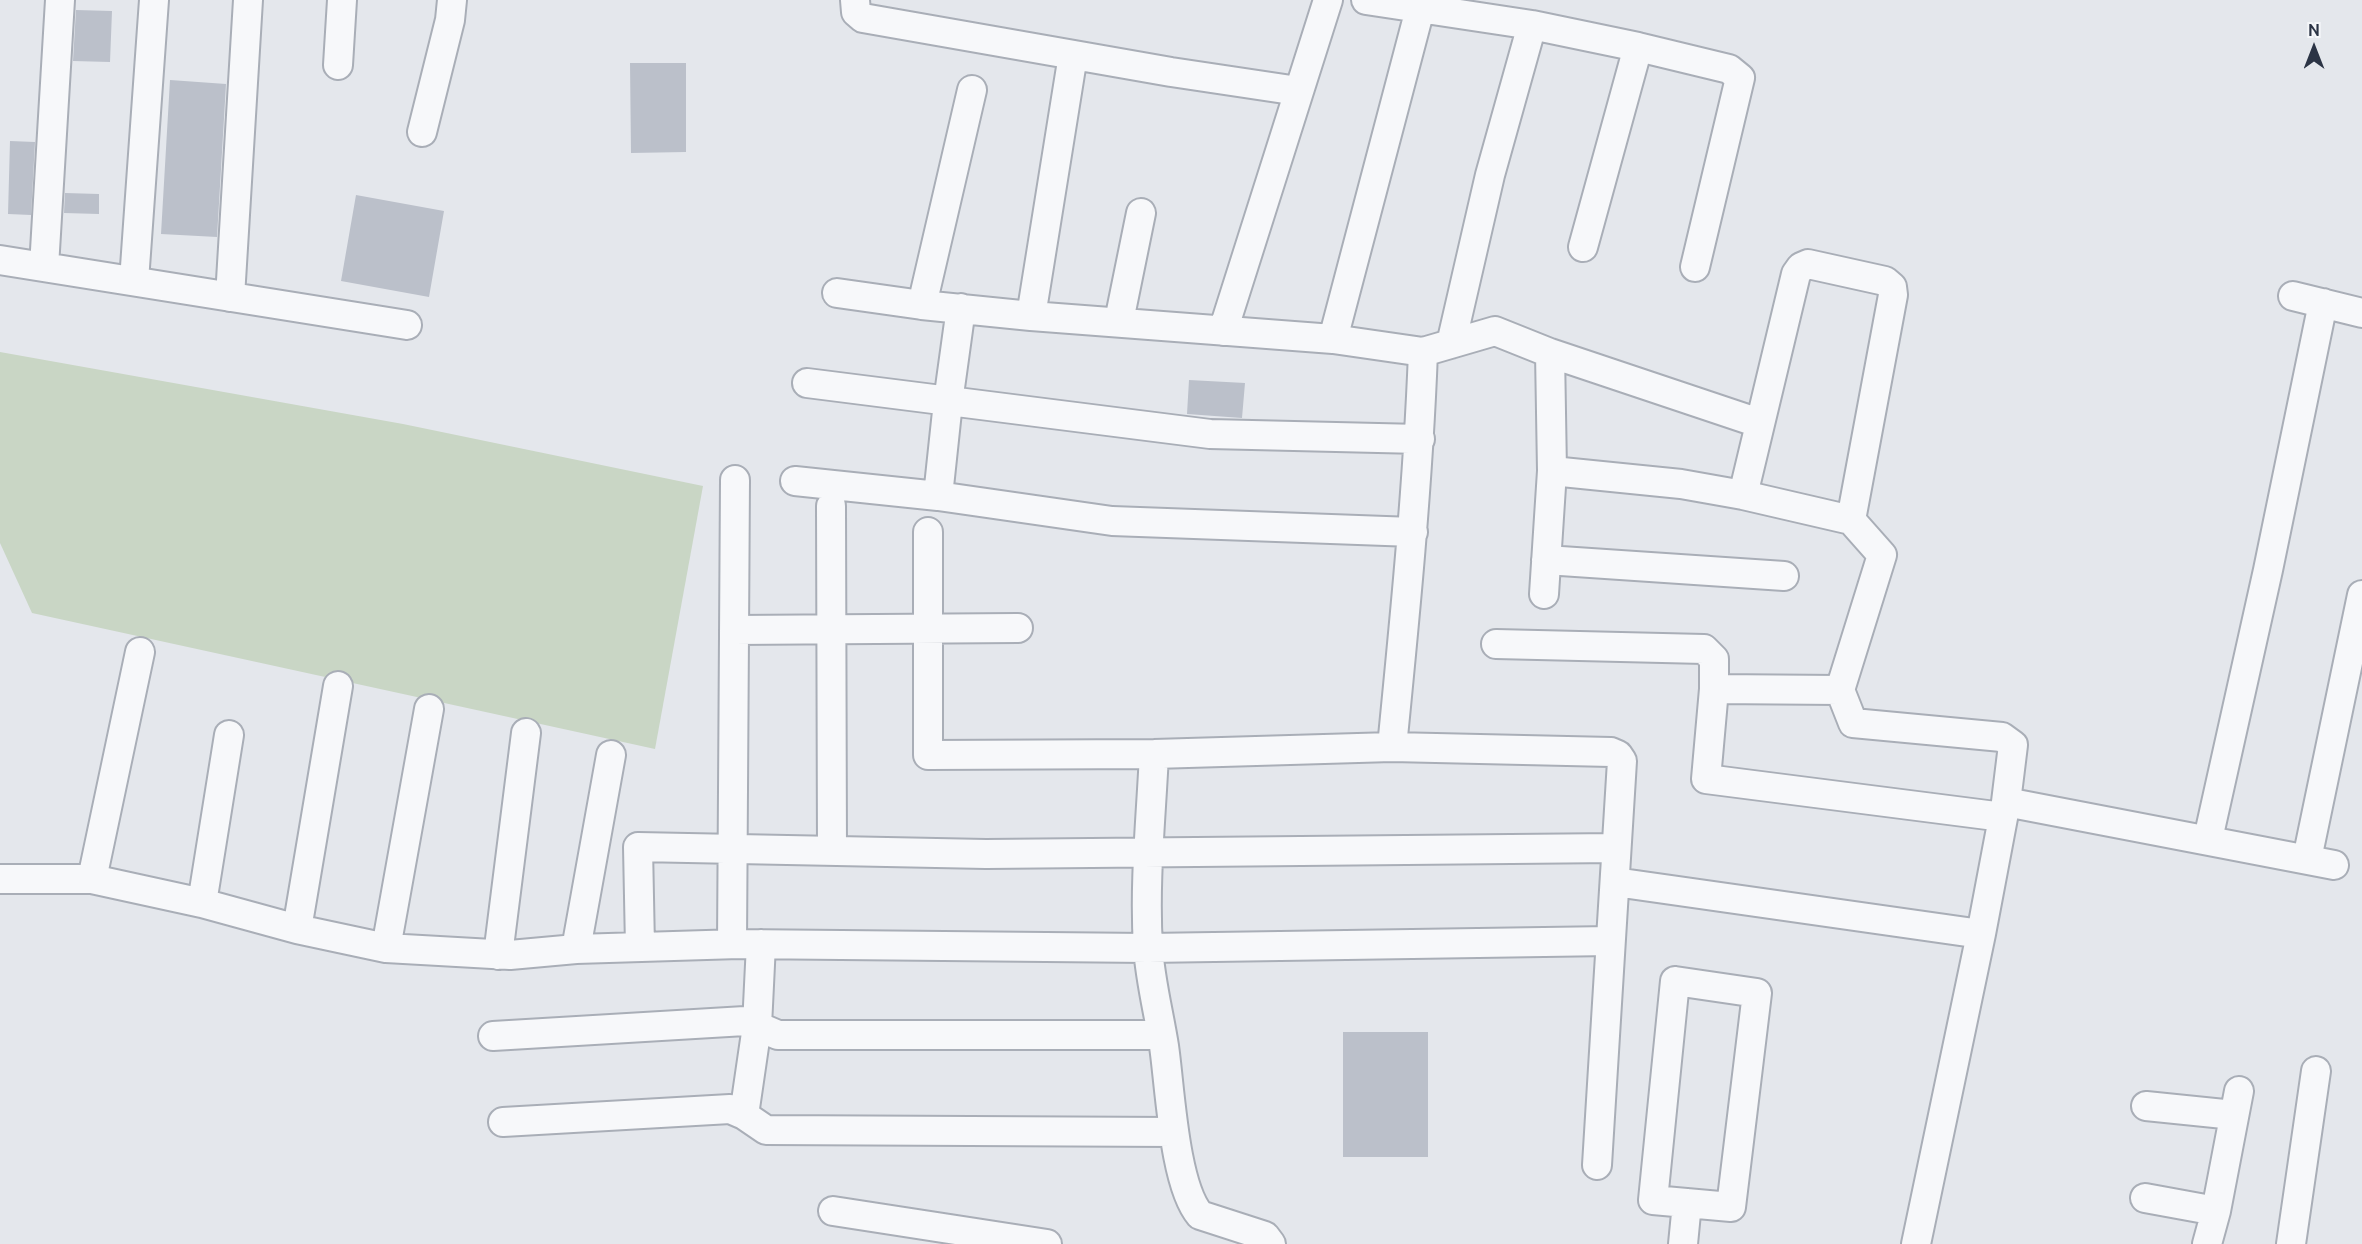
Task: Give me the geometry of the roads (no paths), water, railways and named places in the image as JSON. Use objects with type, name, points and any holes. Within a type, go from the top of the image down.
[{"type":"street","points":[[44,267],[60,0]]},
{"type":"street","points":[[134,281],[154,0]]},
{"type":"street","points":[[230,297],[248,0]]},
{"type":"street","points":[[338,65],[342,0]]},
{"type":"street","points":[[422,132],[450,20],[452,0]]},
{"type":"street","points":[[855,0],[856,12],[863,18],[1298,91]]},
{"type":"street","points":[[1223,331],[1328,0]]},
{"type":"street","points":[[1366,0],[1532,25],[1729,69],[1740,78],[1695,267]]},
{"type":"street","points":[[1333,339],[1420,9]]},
{"type":"street","points":[[1451,344],[1490,175],[1532,25]]},
{"type":"street","points":[[1583,247],[1638,47]]},
{"type":"street","points":[[1031,315],[1073,55]]},
{"type":"street","points":[[922,305],[972,90]]},
{"type":"street","points":[[1119,321],[1141,213]]},
{"type":"street","points":[[0,261],[407,325]]},
{"type":"street","points":[[1743,495],[1796,274],[1800,267],[1808,264],[1884,281],[1892,287],[1893,295],[1851,520]]},
{"type":"street","points":[[837,293],[922,305],[1333,339],[1423,352],[1495,331],[1550,353],[1759,423]]},
{"type":"street","points":[[2293,296],[2362,313]]},
{"type":"street","points":[[2208,839],[2268,570],[2323,303]]},
{"type":"street","points":[[938,496],[961,308]]},
{"type":"street","points":[[1392,747],[1413,532],[1420,439],[1423,352]]},
{"type":"street","points":[[1544,594],[1552,471],[1550,353]]},
{"type":"street","points":[[807,383],[1210,434],[1420,439]]},
{"type":"street","points":[[1552,471],[1681,484],[1743,495],[1851,520],[1882,555],[1840,690],[1853,723],[2002,737],[2013,745],[2005,810],[1981,934],[1916,1244]]},
{"type":"street","points":[[732,944],[735,480]]},
{"type":"street","points":[[795,481],[938,496],[1112,521],[1413,532]]},
{"type":"street","points":[[831,506],[832,850]]},
{"type":"street","points":[[928,532],[928,755],[1154,754],[1392,747],[1611,752],[1618,755],[1622,761],[1597,1166]]},
{"type":"street","points":[[1546,560],[1784,576]]},
{"type":"street","points":[[1496,644],[1704,649],[1714,659],[1714,689],[1706,779],[2005,810],[2208,839],[2320,862],[2362,595]]},
{"type":"street","points":[[734,630],[1018,628]]},
{"type":"street","points":[[92,879],[140,652]]},
{"type":"street","points":[[297,929],[338,686]]},
{"type":"street","points":[[1714,689],[1840,690]]},
{"type":"street","points":[[386,948],[429,709]]},
{"type":"street","points":[[498,954],[526,733]]},
{"type":"street","points":[[202,903],[229,735]]},
{"type":"street","points":[[1154,754],[1149,852],[1148,948],[1174,1132],[1189,1196],[1193,1207],[1200,1215],[1265,1236],[1270,1244]]},
{"type":"street","points":[[576,949],[611,755]]},
{"type":"street","points":[[640,947],[638,847],[986,854],[1616,848]]},
{"type":"street","points":[[0,879],[92,879],[202,903],[297,929],[386,948],[510,956],[576,949],[732,944],[1148,948],[1610,941]]},
{"type":"street","points":[[1615,882],[1981,934]]},
{"type":"street","points":[[744,1115],[757,1026],[762,944]]},
{"type":"street","points":[[1676,981],[1757,993],[1731,1207],[1687,1203],[1653,1200],[1676,981]]},
{"type":"street","points":[[494,1036],[746,1021],[778,1035],[1162,1035]]},
{"type":"street","points":[[2291,1244],[2316,1071]]},
{"type":"street","points":[[2146,1106],[2237,1103],[2207,1244]]},
{"type":"street","points":[[503,1122],[730,1109],[744,1115],[766,1130],[1174,1132]]},
{"type":"street","points":[[2145,1198],[2216,1210]]},
{"type":"street","points":[[1683,1244],[1687,1203]]},
{"type":"street","points":[[833,1210],[1047,1244]]}]
